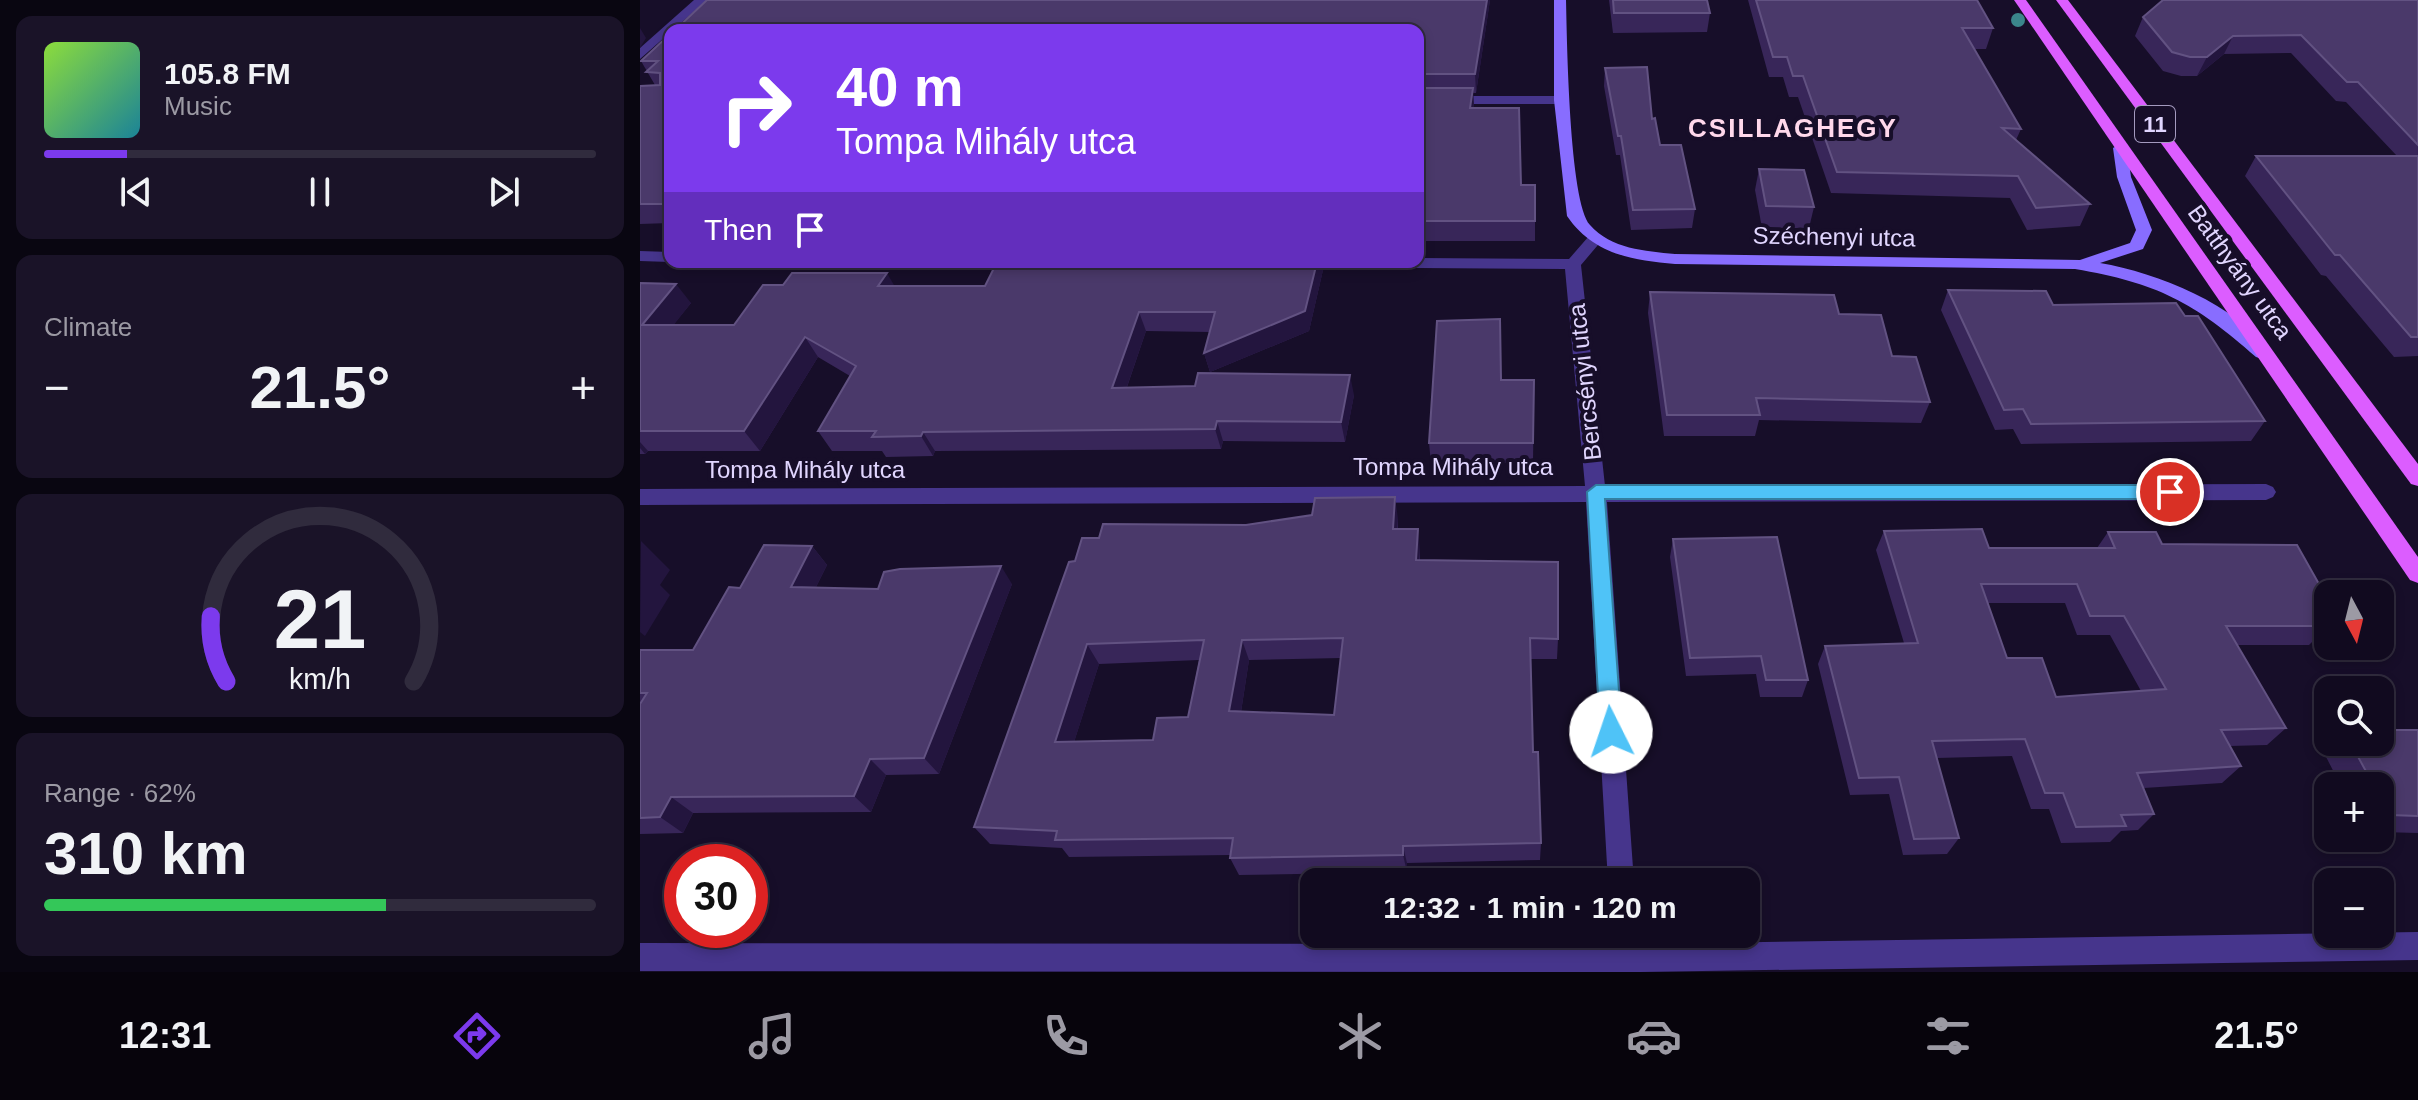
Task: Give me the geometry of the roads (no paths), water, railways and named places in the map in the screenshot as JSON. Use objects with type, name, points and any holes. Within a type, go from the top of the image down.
[{"type":"main road","name":"Batthyány utca","points":[[2020,0],[2418,574]]},
{"type":"main road","name":"Batthyány utca","points":[[2062,0],[2418,479]]},
{"type":"street","points":[[674,24],[701,0]]},
{"type":"street","points":[[1424,100],[1561,100],[1560,0]]},
{"type":"street","points":[[640,55],[664,33]]},
{"type":"street","name":"Széchenyi utca","points":[[1561,100],[1575,216],[1581,227],[1595,239],[1640,257],[2075,264],[2132,273],[2166,283],[2222,316],[2274,364]]},
{"type":"street","name":"Széchenyi utca","points":[[2075,264],[2116,255],[2137,246],[2144,230],[2124,177],[2120,148]]},
{"type":"street","points":[[1424,263],[1573,264],[1595,239]]},
{"type":"street","points":[[640,256],[664,257]]},
{"type":"street","name":"Bercsényi utca","points":[[1573,264],[1596,492],[1620,868]]},
{"type":"street","name":"Tompa Mihály utca","points":[[640,497],[2266,492]]},
{"type":"street","points":[[640,957],[1625,955],[2418,946]]},
{"type":"district","name":"CSILLAGHEGY","points":[[1793,128]]}]
